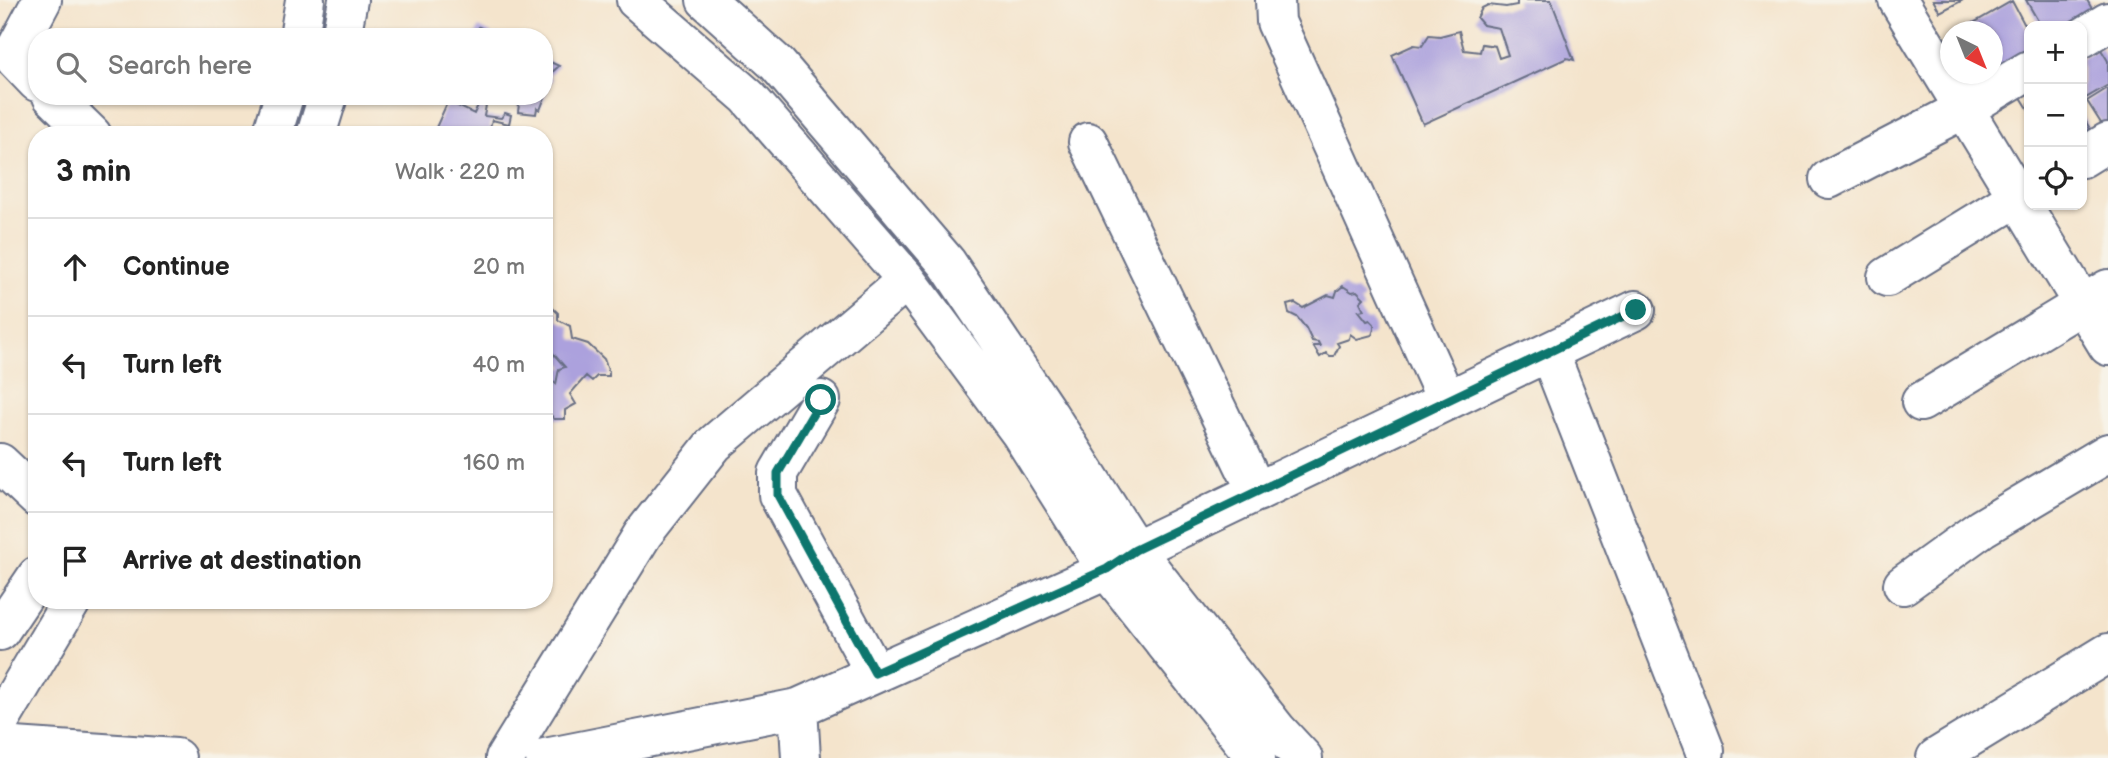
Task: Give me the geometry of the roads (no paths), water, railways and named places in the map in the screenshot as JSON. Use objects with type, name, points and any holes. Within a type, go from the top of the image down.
[{"type":"street","points":[[28,73],[15,59],[17,47],[42,0]]},
{"type":"street","points":[[300,28],[305,0]]},
{"type":"street","points":[[343,28],[348,0]]},
{"type":"street","points":[[636,0],[748,97],[907,279],[1021,434],[1121,560],[1303,758]]},
{"type":"street","points":[[706,0],[778,64],[947,264],[1049,415],[1121,560],[1256,758]]},
{"type":"street","points":[[1275,0],[1276,22],[1447,401]]},
{"type":"street","points":[[1887,277],[2024,194],[1964,109],[1898,0]]},
{"type":"street","points":[[2087,35],[2108,22]]},
{"type":"street","points":[[1829,179],[1964,109],[2024,72]]},
{"type":"street","points":[[61,105],[83,126]]},
{"type":"street","points":[[275,126],[281,105]]},
{"type":"street","points":[[319,126],[325,105]]},
{"type":"street","points":[[1088,142],[1257,492]]},
{"type":"street","points":[[2087,156],[2108,142]]},
{"type":"street","points":[[2035,210],[2095,297],[2108,346]]},
{"type":"street","points":[[505,758],[643,534],[713,444],[907,279]]},
{"type":"street","points":[[1921,402],[2095,297]]},
{"type":"street","points":[[545,758],[798,708],[1121,560],[1636,310]]},
{"type":"street","points":[[1549,352],[1704,751]]},
{"type":"street","points":[[821,400],[778,473],[778,495],[875,673]]},
{"type":"street","points":[[1903,585],[1982,528],[2108,453]]},
{"type":"street","points":[[0,463],[28,489]]},
{"type":"street","points":[[0,632],[28,590]]},
{"type":"street","points":[[0,722],[67,609]]},
{"type":"street","points":[[1936,758],[2108,653]]},
{"type":"street","points":[[798,708],[801,758]]},
{"type":"street","points":[[0,746],[176,758]]}]
